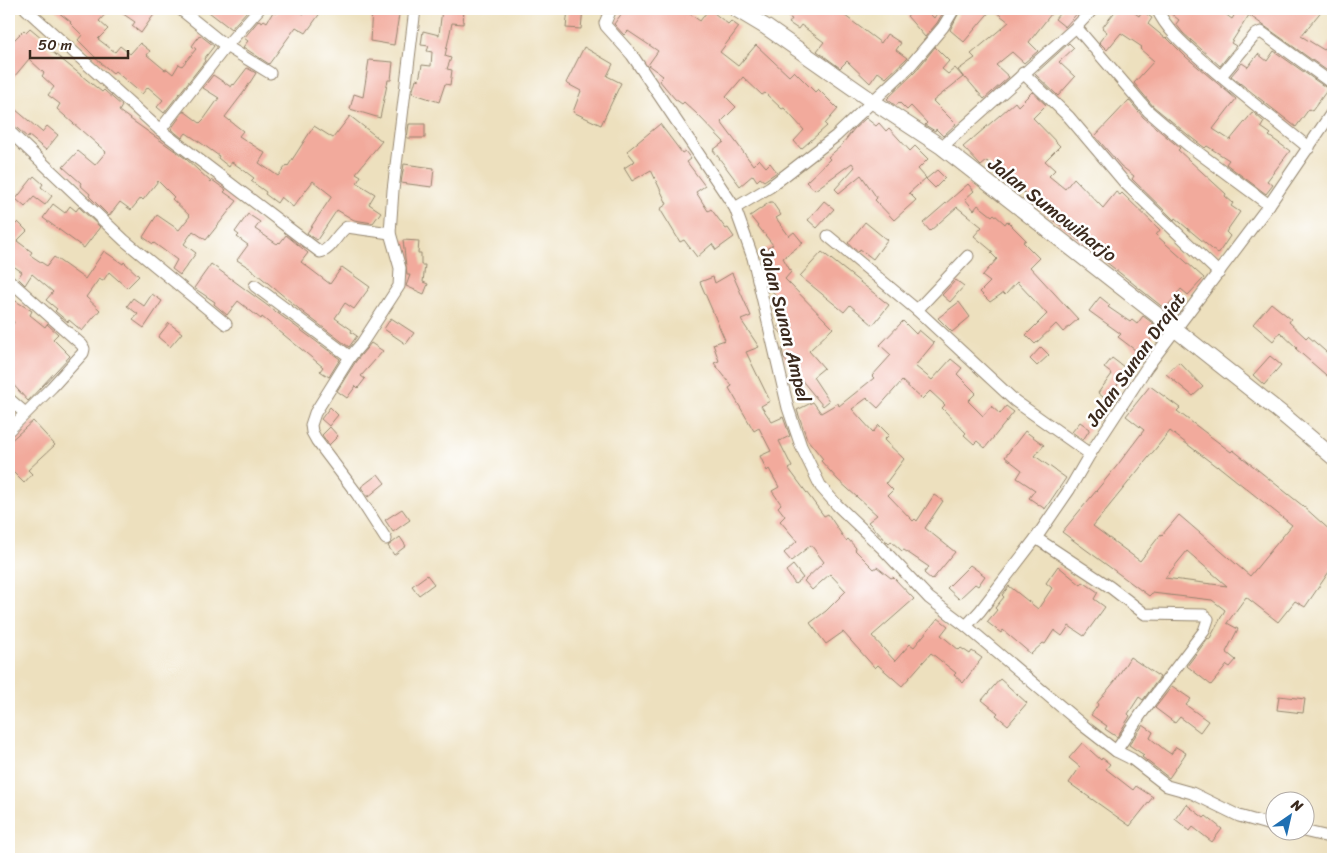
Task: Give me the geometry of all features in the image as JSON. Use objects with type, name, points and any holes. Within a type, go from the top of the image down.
[{"type":"street","points":[[26,9],[160,130],[320,252],[326,250],[342,230],[347,227],[390,233]]},
{"type":"street","points":[[180,9],[226,46],[270,73]]},
{"type":"street","points":[[160,130],[226,46],[260,9]]},
{"type":"street","points":[[386,540],[358,494],[312,432],[311,425],[315,413],[399,286],[401,278],[390,233],[392,190],[415,9]]},
{"type":"street","name":"Jalan Sunan Ampel","points":[[611,9],[605,23],[606,26],[632,55],[735,208],[753,258],[788,408],[800,446],[817,480],[837,505],[939,607],[966,626],[1116,751],[1132,759],[1166,786],[1192,793],[1239,816],[1264,823]]},
{"type":"street","name":"Jalan Sumowiharjo","points":[[736,9],[766,27],[942,147],[1281,413],[1333,457]]},
{"type":"street","points":[[735,208],[770,187],[836,136],[924,51],[954,9]]},
{"type":"street","points":[[942,147],[1023,73],[1076,28],[1093,9]]},
{"type":"street","points":[[1157,9],[1183,43],[1220,76],[1309,148]]},
{"type":"street","points":[[1076,28],[1148,111],[1188,145],[1269,205]]},
{"type":"street","points":[[1220,76],[1255,35],[1261,32],[1333,84]]},
{"type":"street","points":[[1023,73],[1069,117],[1125,183],[1219,273]]},
{"type":"street","name":"Jalan Sunan Drajat","points":[[966,626],[980,611],[1036,538],[1147,368],[1269,205],[1333,111]]},
{"type":"street","points":[[9,131],[124,240],[226,324]]},
{"type":"street","points":[[828,236],[917,310],[1014,401],[1090,454]]},
{"type":"street","points":[[917,310],[968,256]]},
{"type":"street","points":[[9,280],[82,345],[84,349],[83,353],[69,369],[9,430]]},
{"type":"street","points":[[255,286],[350,358]]},
{"type":"street","points":[[9,398],[25,413]]},
{"type":"street","points":[[1036,538],[1110,587],[1145,614],[1204,615],[1208,619],[1204,631],[1141,714],[1116,751]]},
{"type":"street","points":[[1314,834],[1333,838]]},
{"type":"building","points":[[54,9],[110,9],[99,21],[108,29],[98,39],[115,52],[120,46],[130,54],[140,43],[150,51],[147,55],[173,74],[179,64],[182,66],[196,49],[192,46],[200,35],[214,46],[204,59],[205,61],[164,113],[157,107],[163,100],[148,87],[142,94],[115,71],[113,73],[95,58],[78,40],[82,35],[71,22]]},
{"type":"building","points":[[116,9],[158,9],[141,33],[132,26],[135,22]]},
{"type":"building","points":[[205,9],[244,9],[247,11],[231,29]]},
{"type":"building","points":[[280,9],[296,9],[304,14],[307,9],[323,9],[306,33],[296,27],[269,64],[243,47],[248,41],[244,38],[259,20],[267,22],[273,12],[276,14]]},
{"type":"building","points":[[372,9],[400,9],[394,45],[370,41]]},
{"type":"building","points":[[442,9],[464,9],[463,24],[452,23],[445,56],[451,58],[447,69],[452,70],[450,85],[445,84],[439,102],[412,93],[416,79],[419,80],[422,65],[431,66],[432,52],[427,51],[429,46],[421,45],[423,31],[439,35]]},
{"type":"building","points":[[568,9],[583,9],[581,29],[566,28]]},
{"type":"building","points":[[625,9],[683,9],[700,21],[709,9],[728,24],[731,21],[739,27],[720,52],[738,66],[756,45],[789,76],[794,71],[815,92],[818,89],[838,109],[825,124],[827,126],[801,149],[794,141],[804,130],[784,108],[782,109],[765,93],[762,95],[743,77],[726,97],[736,107],[721,122],[753,165],[759,159],[766,167],[770,163],[777,172],[764,181],[760,178],[757,181],[753,175],[740,186],[713,150],[724,142],[684,102],[682,104],[675,99],[659,80],[663,76],[648,65],[658,51],[628,31],[624,35],[614,24]]},
{"type":"building","points":[[773,9],[836,9],[881,43],[887,34],[901,43],[896,50],[907,58],[886,78],[878,72],[870,83],[847,61],[840,68],[817,51],[824,42],[801,25],[798,29],[789,23],[792,19]]},
{"type":"building","points":[[916,9],[925,9],[934,18],[940,9],[945,9],[937,23],[925,37],[907,16]]},
{"type":"building","points":[[961,9],[992,9],[964,42],[950,30]]},
{"type":"building","points":[[992,9],[1055,9],[1029,42],[1038,51],[1024,63],[1012,52],[996,65],[1009,77],[984,99],[958,70],[975,58],[971,54],[1009,22]]},
{"type":"building","points":[[1063,9],[1081,9],[1065,27],[1055,19]]},
{"type":"building","points":[[1117,9],[1129,9],[1139,16],[1142,11],[1152,18],[1148,24],[1166,37],[1186,57],[1236,99],[1213,129],[1230,140],[1253,112],[1264,122],[1261,127],[1271,134],[1269,136],[1290,151],[1267,181],[1273,185],[1266,194],[1226,164],[1229,160],[1207,146],[1205,148],[1153,106],[1134,83],[1154,61],[1140,49],[1142,47],[1121,33],[1107,50],[1099,42],[1107,32],[1102,28]]},
{"type":"building","points":[[1165,9],[1218,9],[1232,19],[1238,9],[1323,9],[1301,36],[1324,50],[1333,39],[1333,75],[1249,15],[1231,43],[1236,46],[1220,66],[1183,33],[1176,24],[1179,20]]},
{"type":"building","points":[[30,28],[48,43],[45,46],[102,92],[104,90],[122,106],[119,111],[185,158],[211,182],[212,180],[226,190],[224,192],[237,201],[206,240],[193,231],[184,244],[196,253],[180,275],[172,269],[177,260],[143,237],[157,215],[179,230],[190,216],[172,199],[174,197],[158,181],[143,200],[141,198],[131,210],[120,202],[109,216],[89,196],[90,194],[80,185],[81,183],[63,167],[78,151],[95,165],[106,152],[57,109],[60,104],[48,95],[54,87],[42,76],[44,73],[29,59],[9,83],[9,45],[24,30],[26,32]]},
{"type":"building","points":[[1069,43],[1074,48],[1059,62],[1075,77],[1058,96],[1035,74]]},
{"type":"building","points":[[584,47],[613,64],[607,76],[621,83],[601,125],[573,112],[581,91],[566,83]]},
{"type":"building","points":[[935,47],[949,61],[942,69],[948,74],[955,68],[963,77],[933,101],[956,124],[943,136],[936,129],[935,131],[925,125],[927,123],[911,106],[907,110],[899,102],[896,106],[887,99],[915,72]]},
{"type":"building","points":[[1274,51],[1328,89],[1312,111],[1309,109],[1296,127],[1231,76],[1242,63],[1248,67],[1258,54],[1267,61]]},
{"type":"building","points":[[369,60],[393,62],[391,80],[388,80],[380,118],[350,109],[354,94],[363,97]]},
{"type":"building","points":[[247,68],[256,73],[225,117],[243,131],[239,136],[265,153],[259,163],[278,176],[288,166],[314,126],[333,138],[350,116],[382,141],[356,173],[361,176],[357,183],[375,194],[369,204],[381,212],[373,223],[354,220],[337,210],[317,240],[307,233],[332,196],[313,181],[293,207],[281,197],[277,203],[251,181],[254,178],[232,162],[229,167],[218,158],[219,156],[186,133],[182,138],[171,129],[184,111],[200,123],[204,119],[219,98],[203,88],[213,75],[231,87]]},
{"type":"building","points":[[1032,92],[1046,105],[1033,118],[1060,146],[1045,161],[1055,170],[1049,176],[1065,189],[1074,178],[1103,208],[1116,192],[1120,195],[1122,193],[1160,230],[1156,235],[1204,278],[1188,295],[1181,289],[1165,309],[1031,202],[1033,199],[1017,187],[1014,190],[987,161],[981,166],[963,147],[1015,102],[1018,106]]},
{"type":"building","points":[[1129,100],[1143,117],[1180,148],[1178,150],[1226,194],[1225,196],[1233,203],[1231,206],[1240,212],[1226,232],[1230,236],[1218,254],[1175,218],[1174,220],[1132,179],[1134,176],[1121,166],[1095,136]]},
{"type":"building","points":[[9,104],[42,132],[47,126],[58,135],[46,150],[29,136],[28,138],[9,121]]},
{"type":"building","points":[[866,118],[876,126],[879,123],[886,131],[889,128],[910,151],[915,146],[928,159],[918,169],[926,178],[909,193],[916,200],[894,220],[875,200],[877,198],[861,175],[839,193],[835,189],[855,167],[852,163],[815,190],[806,182],[830,159],[828,157],[840,147],[854,129]]},
{"type":"building","points":[[409,124],[425,124],[425,138],[407,138]]},
{"type":"building","points":[[660,124],[682,153],[685,151],[691,159],[687,162],[705,186],[696,192],[708,211],[711,209],[734,237],[716,250],[712,244],[697,257],[684,240],[680,242],[660,209],[667,204],[651,170],[632,181],[624,168],[635,161],[627,151]]},
{"type":"building","points":[[404,164],[434,168],[432,187],[401,183]]},
{"type":"building","points":[[937,170],[945,178],[935,188],[926,179]]},
{"type":"building","points":[[34,176],[43,184],[41,187],[52,196],[45,205],[34,197],[25,207],[16,199]]},
{"type":"building","points":[[968,184],[974,191],[965,199],[974,210],[978,205],[992,216],[994,214],[1005,224],[1007,221],[1026,240],[1023,242],[1039,258],[1030,267],[1078,319],[1063,332],[1056,324],[1035,344],[1026,335],[1047,314],[1017,282],[1005,295],[1003,293],[990,302],[980,292],[990,282],[982,276],[997,259],[991,253],[993,252],[974,236],[982,227],[957,207],[930,231],[923,223]]},
{"type":"building","points":[[824,201],[834,209],[817,228],[808,220]]},
{"type":"building","points":[[772,202],[781,215],[776,218],[789,236],[794,232],[803,243],[783,258],[791,272],[785,279],[833,328],[809,351],[824,368],[813,377],[829,401],[823,406],[784,359],[782,349],[789,343],[777,328],[782,324],[772,304],[778,301],[764,273],[772,269],[762,251],[773,245],[750,216]]},
{"type":"building","points":[[53,204],[65,213],[70,206],[76,211],[79,207],[100,227],[84,248],[43,218]]},
{"type":"building","points":[[248,214],[260,222],[255,229],[277,244],[286,235],[308,253],[301,262],[330,284],[342,267],[370,287],[354,309],[345,303],[335,318],[357,336],[349,347],[237,260],[248,245],[237,237],[239,235],[235,232]]},
{"type":"building","points":[[18,222],[27,231],[17,241],[32,252],[30,255],[47,266],[54,257],[85,279],[104,251],[123,264],[124,262],[139,276],[127,288],[109,272],[103,281],[99,279],[86,297],[100,310],[82,331],[55,311],[57,309],[46,300],[53,292],[32,274],[25,285],[18,278],[22,272],[9,263],[9,231]]},
{"type":"building","points":[[865,222],[887,240],[873,259],[860,249],[859,252],[848,243]]},
{"type":"building","points":[[403,240],[419,241],[418,253],[421,253],[421,265],[425,265],[423,282],[428,284],[424,294],[406,286],[410,275],[407,275]]},
{"type":"building","points":[[822,252],[889,305],[873,325],[850,305],[844,312],[800,276]]},
{"type":"building","points":[[211,264],[340,359],[329,377],[320,371],[323,367],[262,317],[261,319],[238,301],[227,315],[214,304],[215,302],[194,288]]},
{"type":"building","points":[[732,273],[751,316],[741,320],[759,347],[746,352],[770,401],[761,406],[772,422],[783,417],[790,436],[779,441],[792,467],[789,469],[824,516],[828,514],[846,541],[848,539],[856,548],[855,550],[874,569],[877,567],[891,578],[893,577],[914,599],[872,636],[895,661],[910,644],[914,647],[938,618],[948,626],[941,635],[959,650],[961,648],[970,654],[972,651],[982,658],[963,683],[954,675],[956,673],[931,653],[902,686],[878,665],[875,668],[843,632],[826,644],[810,623],[826,611],[846,591],[830,574],[812,590],[804,581],[824,562],[811,545],[791,561],[784,553],[797,541],[780,521],[785,516],[778,507],[781,504],[772,491],[779,487],[769,469],[767,471],[760,456],[771,451],[759,428],[754,431],[729,388],[732,386],[714,363],[719,361],[713,344],[725,340],[700,282],[713,277],[715,283]]},
{"type":"building","points":[[956,280],[964,286],[950,302],[942,295]]},
{"type":"building","points":[[152,294],[162,301],[144,328],[133,320],[138,314],[127,306],[133,298],[144,306]]},
{"type":"building","points":[[9,297],[32,311],[30,315],[45,327],[47,324],[58,334],[53,339],[70,356],[28,401],[9,380],[9,331],[14,322],[9,318]]},
{"type":"building","points":[[1100,297],[1110,305],[1108,307],[1130,322],[1132,320],[1137,324],[1143,316],[1154,324],[1148,332],[1153,336],[1139,353],[1118,337],[1121,334],[1089,311]]},
{"type":"building","points":[[959,302],[970,317],[952,332],[938,318]]},
{"type":"building","points":[[1271,303],[1291,319],[1289,322],[1306,338],[1308,336],[1333,358],[1333,381],[1296,349],[1280,332],[1273,341],[1253,324]]},
{"type":"building","points":[[391,318],[414,333],[406,344],[384,329]]},
{"type":"building","points":[[903,321],[916,334],[919,330],[934,343],[915,366],[932,380],[951,359],[962,368],[957,374],[976,393],[968,401],[983,416],[991,406],[1000,414],[1006,406],[1014,412],[985,448],[977,441],[974,444],[964,435],[966,433],[942,408],[945,405],[930,391],[922,399],[902,381],[878,408],[867,398],[852,409],[873,432],[879,425],[889,435],[884,440],[904,459],[886,483],[893,490],[888,495],[913,521],[915,519],[917,521],[934,495],[943,501],[925,528],[955,552],[932,580],[924,573],[929,567],[904,550],[902,551],[891,541],[889,544],[868,522],[877,515],[838,480],[821,461],[823,459],[807,439],[797,410],[813,402],[821,413],[838,403],[839,406],[874,378],[872,376],[891,355],[880,345]]},
{"type":"building","points":[[169,323],[182,333],[170,347],[158,337]]},
{"type":"building","points":[[371,343],[383,351],[361,376],[365,379],[358,388],[356,386],[347,398],[337,391],[356,361]]},
{"type":"building","points":[[1041,347],[1049,355],[1037,366],[1030,359]]},
{"type":"building","points":[[1270,356],[1281,365],[1264,385],[1253,375]]},
{"type":"building","points":[[1112,358],[1128,370],[1108,401],[1098,393],[1112,374],[1104,368]]},
{"type":"building","points":[[1179,362],[1203,387],[1193,396],[1166,374]]},
{"type":"building","points":[[1150,386],[1180,408],[1177,411],[1231,452],[1233,450],[1303,506],[1333,533],[1333,566],[1305,607],[1295,601],[1278,622],[1246,597],[1227,623],[1238,629],[1226,652],[1236,660],[1230,667],[1227,665],[1211,685],[1187,666],[1208,638],[1209,640],[1225,610],[1212,600],[1152,593],[1149,596],[1062,532],[1144,430],[1126,416]],"holes":[[[1170,431],[1218,466],[1292,525],[1250,576],[1179,515],[1140,561],[1093,526]],[[1187,551],[1227,586],[1165,578]]]},
{"type":"building","points":[[330,407],[338,415],[329,426],[321,419]]},
{"type":"building","points":[[33,421],[55,445],[28,470],[32,474],[24,483],[9,468],[9,442]]},
{"type":"building","points":[[1080,422],[1090,429],[1083,440],[1072,432]]},
{"type":"building","points":[[330,427],[338,436],[329,445],[322,435]]},
{"type":"building","points":[[1025,431],[1044,445],[1035,456],[1066,478],[1045,509],[1029,498],[1035,490],[1017,478],[1022,470],[1005,457]]},
{"type":"building","points":[[378,474],[385,483],[368,497],[361,487]]},
{"type":"building","points":[[402,509],[410,520],[393,532],[385,520]]},
{"type":"building","points":[[400,537],[406,546],[394,555],[388,546]]},
{"type":"building","points":[[793,565],[803,578],[795,584],[786,571]]},
{"type":"building","points":[[970,565],[985,576],[978,586],[975,584],[959,599],[947,588]]},
{"type":"building","points":[[1058,566],[1081,585],[1083,582],[1098,592],[1094,599],[1105,607],[1084,636],[1069,626],[1062,636],[1054,630],[1045,644],[1043,643],[1031,654],[1003,630],[1001,633],[987,622],[997,610],[995,608],[1004,597],[1002,595],[1009,586],[1038,609],[1052,588],[1046,583]]},
{"type":"building","points":[[427,575],[434,584],[419,595],[412,586]]},
{"type":"building","points":[[1130,657],[1160,677],[1143,700],[1139,697],[1117,737],[1105,729],[1107,726],[1091,715],[1098,705],[1097,703],[1115,681]]},
{"type":"building","points":[[1000,679],[1027,703],[1008,725],[996,715],[998,713],[982,700]]},
{"type":"building","points":[[1172,686],[1191,699],[1186,705],[1208,721],[1200,732],[1180,717],[1175,723],[1155,708]]},
{"type":"building","points":[[1279,696],[1305,699],[1303,713],[1277,710]]},
{"type":"building","points":[[1143,725],[1153,732],[1150,738],[1171,754],[1176,747],[1186,753],[1169,778],[1142,757],[1144,755],[1129,745]]},
{"type":"building","points":[[1082,743],[1101,760],[1102,758],[1110,764],[1106,769],[1133,790],[1136,786],[1153,797],[1130,826],[1069,783],[1080,767],[1069,758]]},
{"type":"building","points":[[1186,804],[1204,818],[1206,816],[1222,829],[1212,842],[1193,827],[1190,831],[1175,819]]}]
